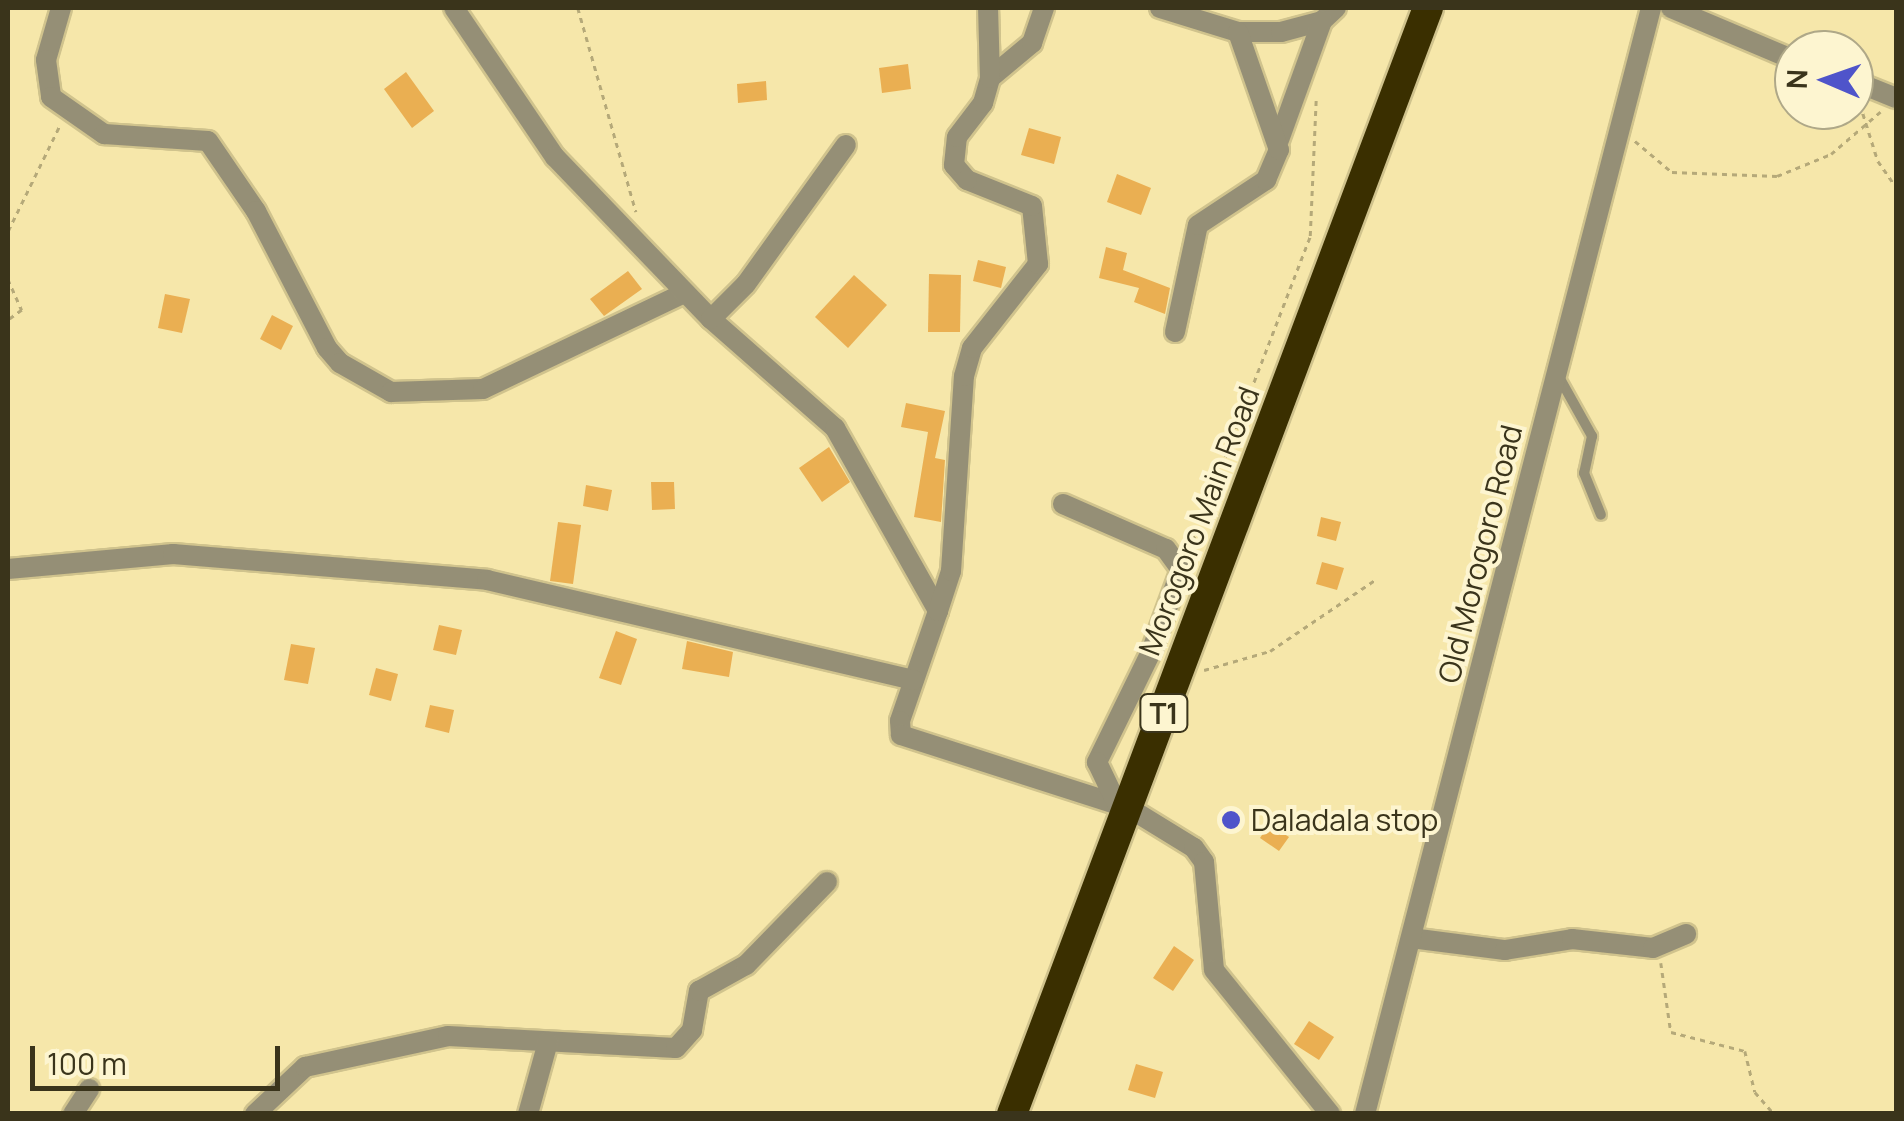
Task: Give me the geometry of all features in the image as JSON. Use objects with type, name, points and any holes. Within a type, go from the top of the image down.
[{"type":"highway","name":"Morogoro Main Road","points":[[1012,1114],[1123,806],[1173,689],[1428,8]]},
{"type":"street","points":[[61,8],[46,60],[47,88],[60,104],[104,134],[208,141],[266,227],[327,348],[340,364],[392,392],[484,389],[684,293]]},
{"type":"street","points":[[454,8],[555,157],[711,320],[834,428],[938,611]]},
{"type":"street","points":[[988,8],[990,78],[983,103],[957,137],[954,165],[967,180],[1032,206],[1038,264],[972,348],[964,376],[951,571],[913,680],[901,734],[1123,806],[1194,848],[1204,862],[1214,970],[1330,1114]]},
{"type":"street","points":[[990,78],[1032,43],[1044,8]]},
{"type":"street","points":[[1160,8],[1238,32],[1280,32],[1329,14]]},
{"type":"street","name":"Old Morogoro Road","points":[[1365,1114],[1651,8]]},
{"type":"street","points":[[1671,8],[1774,52]]},
{"type":"street","points":[[1175,332],[1198,225],[1266,180],[1329,14]]},
{"type":"street","points":[[1238,32],[1279,140]]},
{"type":"street","points":[[711,320],[746,284],[846,144]]},
{"type":"street","points":[[1063,504],[1166,549],[1182,570],[1151,652],[1102,744],[1098,774],[1123,806]]},
{"type":"street","points":[[8,569],[173,554],[487,580],[913,680]]},
{"type":"street","points":[[256,1114],[290,1074],[322,1061],[448,1036],[686,1044],[700,991],[746,965],[827,882]]},
{"type":"street","points":[[1412,938],[1505,950],[1572,939],[1653,948],[1686,934]]},
{"type":"street","points":[[528,1114],[548,1042]]},
{"type":"street","points":[[72,1114],[89,1089]]},
{"type":"lane","points":[[1556,372],[1592,436],[1584,472],[1601,515]]},
{"type":"path","points":[[578,8],[610,136],[634,199],[640,247]]},
{"type":"path","points":[[1182,570],[1310,236],[1316,82]]},
{"type":"path","points":[[8,231],[58,138],[60,104]]},
{"type":"path","points":[[1620,127],[1672,172],[1777,176],[1831,154],[1861,130]]},
{"type":"path","points":[[1870,130],[1878,161],[1896,187]]},
{"type":"path","points":[[8,279],[22,310],[8,320]]},
{"type":"path","points":[[1173,689],[1210,666],[1270,650],[1375,580]]},
{"type":"path","points":[[1653,948],[1664,974],[1671,1032],[1745,1051],[1756,1092],[1774,1114]]},
{"type":"building","points":[[908,64],[911,89],[882,93],[879,68]]},
{"type":"building","points":[[406,72],[434,111],[412,128],[384,89]]},
{"type":"building","points":[[766,81],[767,100],[738,103],[737,84]]},
{"type":"building","points":[[1029,128],[1061,137],[1054,164],[1021,155]]},
{"type":"building","points":[[1117,174],[1151,188],[1141,215],[1107,202]]},
{"type":"building","points":[[1106,247],[1127,253],[1123,270],[1170,288],[1165,314],[1134,302],[1139,288],[1099,278]]},
{"type":"building","points":[[978,260],[1006,267],[1001,288],[973,281]]},
{"type":"building","points":[[628,271],[642,289],[604,316],[590,299]]},
{"type":"building","points":[[929,274],[961,275],[960,332],[928,332]]},
{"type":"building","points":[[854,275],[887,305],[848,348],[815,317]]},
{"type":"building","points":[[165,294],[190,299],[182,333],[158,328]]},
{"type":"building","points":[[272,315],[293,326],[281,350],[260,339]]},
{"type":"building","points":[[906,403],[945,411],[935,458],[945,460],[941,522],[914,517],[928,432],[901,427]]},
{"type":"building","points":[[829,447],[850,482],[822,502],[799,468]]},
{"type":"building","points":[[651,482],[674,482],[675,509],[652,510]]},
{"type":"building","points":[[586,485],[612,490],[608,511],[583,506]]},
{"type":"building","points":[[1321,517],[1341,522],[1336,541],[1317,536]]},
{"type":"building","points":[[558,522],[581,525],[573,584],[550,581]]},
{"type":"building","points":[[1322,562],[1344,568],[1337,590],[1316,584]]},
{"type":"building","points":[[439,625],[462,630],[456,655],[433,650]]},
{"type":"building","points":[[616,631],[637,639],[621,685],[599,678]]},
{"type":"building","points":[[687,641],[733,652],[729,677],[682,669]]},
{"type":"building","points":[[291,644],[315,648],[308,684],[284,680]]},
{"type":"building","points":[[376,668],[398,674],[391,701],[369,695]]},
{"type":"building","points":[[430,705],[454,710],[449,733],[425,727]]},
{"type":"building","points":[[1269,824],[1289,837],[1279,851],[1260,838]]},
{"type":"building","points":[[1174,946],[1194,960],[1173,991],[1153,978]]},
{"type":"building","points":[[1309,1021],[1334,1037],[1319,1060],[1294,1044]]},
{"type":"building","points":[[1136,1064],[1163,1072],[1155,1098],[1128,1090]]},
{"type":"place","name":"Daladala stop","points":[[1231,820]]}]
